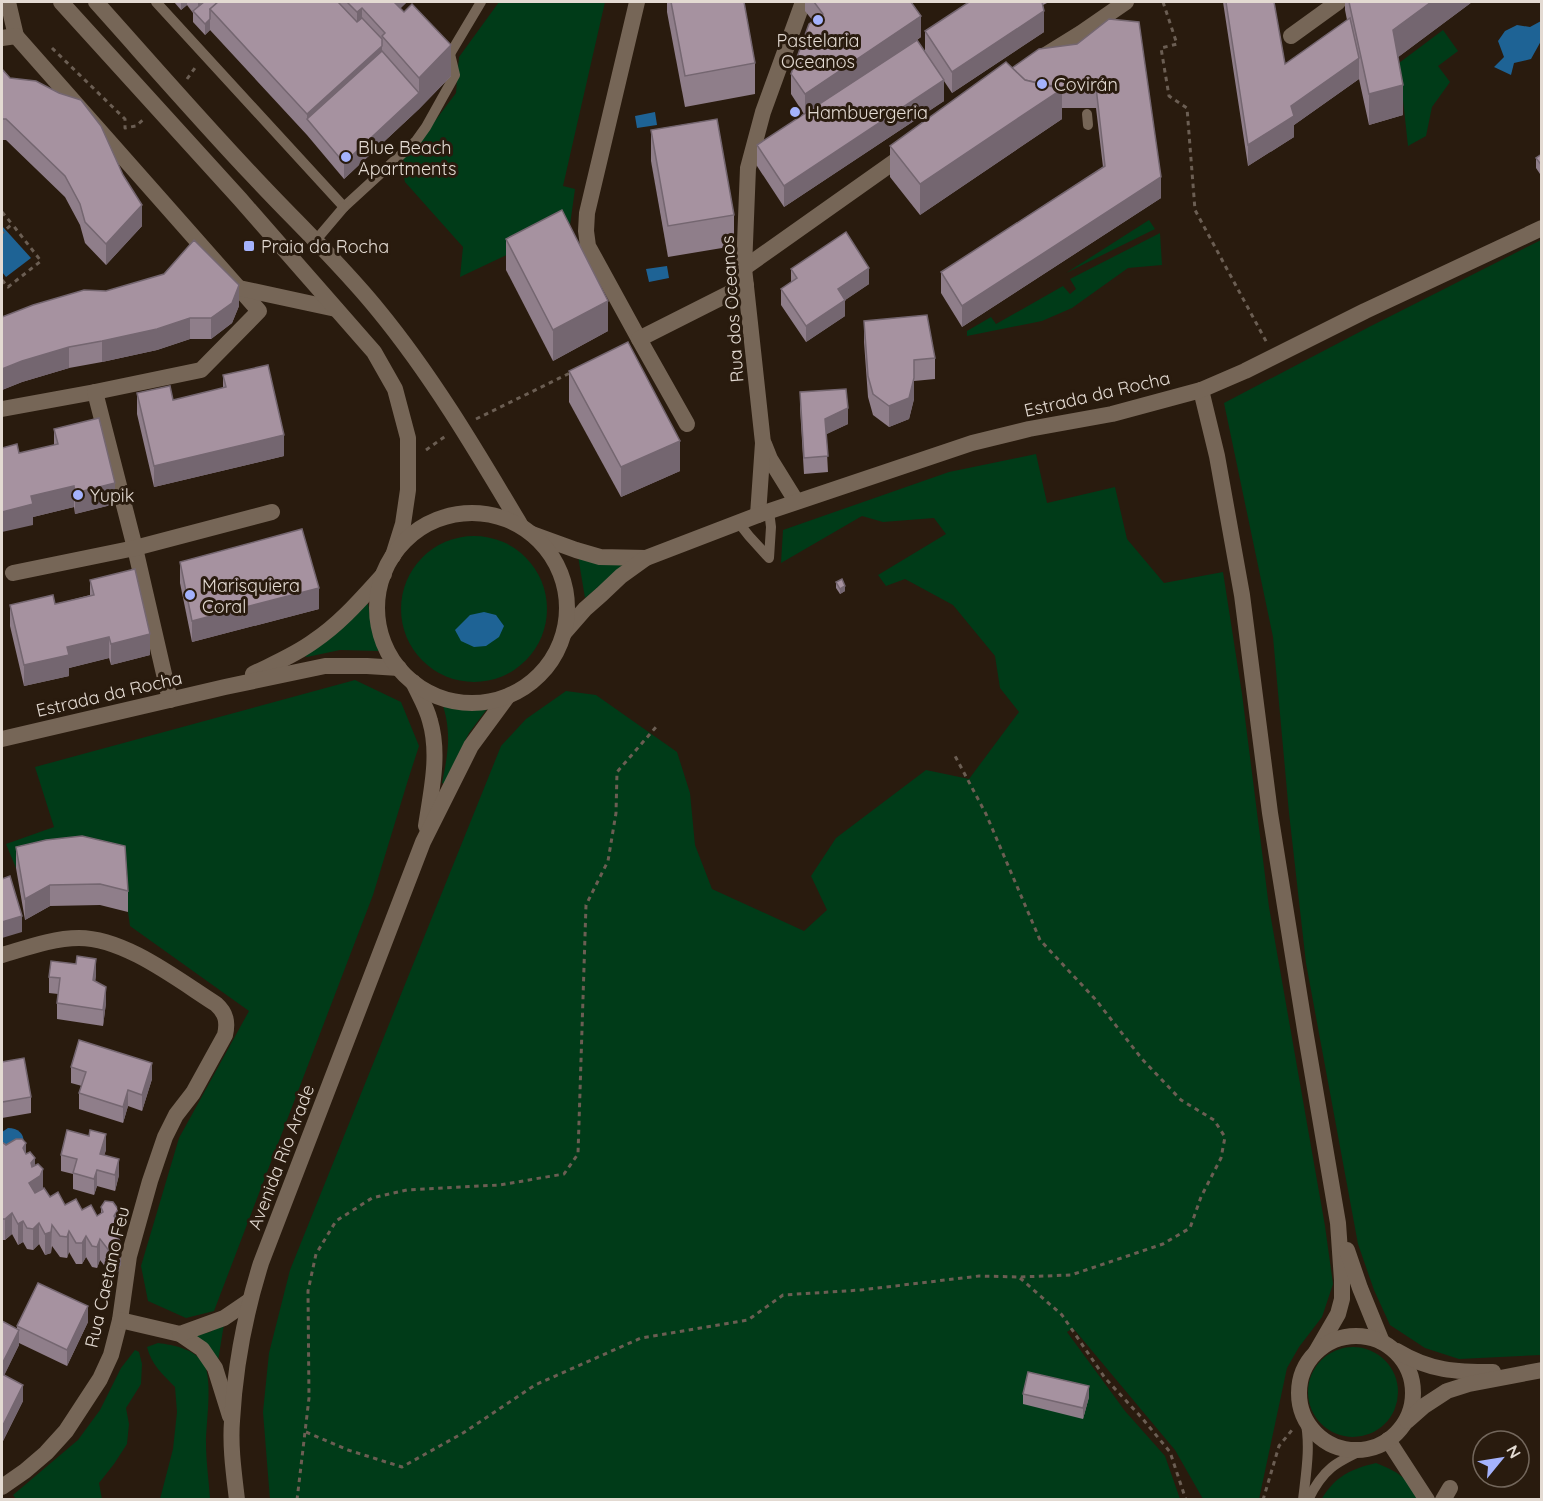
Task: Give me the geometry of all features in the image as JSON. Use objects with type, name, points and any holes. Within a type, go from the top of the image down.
[{"type":"street","points":[[2,409],[95,393],[201,370],[259,311],[34,56],[9,37],[8,2]]},
{"type":"street","points":[[61,2],[374,352],[395,389],[408,438],[408,490],[403,524],[379,593],[378,613],[381,633],[388,651],[399,668],[413,682],[430,693],[468,704],[507,697],[525,688],[540,676],[552,660],[564,633],[567,603],[564,584],[552,556],[527,530],[461,426],[405,344],[355,281],[254,177],[96,2]]},
{"type":"street","points":[[637,2],[587,213],[586,231],[588,246],[592,254],[687,424]]},
{"type":"street","name":"Rua dos Oceanos","points":[[763,443],[745,277],[747,168],[763,112],[803,2]]},
{"type":"street","points":[[1027,67],[1082,37],[1126,2]]},
{"type":"street","points":[[1291,36],[1338,2]]},
{"type":"street","points":[[639,339],[745,277],[920,143]]},
{"type":"street","name":"Estrada da Rocha","points":[[564,633],[585,609],[621,576],[646,558],[796,501],[972,442],[1112,414],[1201,390],[1542,228]]},
{"type":"street","points":[[239,288],[336,309]]},
{"type":"street","points":[[1201,390],[1217,456],[1242,595],[1270,813],[1338,1223],[1342,1299],[1333,1324],[1303,1372],[1299,1396],[1305,1419],[1321,1437],[1342,1448],[1365,1449],[1377,1446],[1397,1433],[1410,1413],[1413,1390],[1407,1367],[1387,1345],[1356,1278],[1338,1223]]},
{"type":"street","points":[[95,393],[135,548],[170,700]]},
{"type":"street","points":[[763,443],[770,459],[796,501]]},
{"type":"street","points":[[763,443],[764,513]]},
{"type":"street","points":[[13,573],[135,548],[272,512]]},
{"type":"street","points":[[393,556],[418,530],[434,521],[451,516],[469,513],[487,514],[527,530]]},
{"type":"street","name":"Estrada da Rocha","points":[[527,530],[600,557],[646,558]]},
{"type":"street","name":"Estrada da Rocha","points":[[225,687],[279,662],[313,642],[359,602],[384,574]]},
{"type":"street","name":"Estrada da Rocha","points":[[2,739],[325,666],[399,668]]},
{"type":"street","points":[[413,682],[431,722],[434,746],[433,773],[423,842]]},
{"type":"street","points":[[423,842],[471,746],[507,697]]},
{"type":"street","name":"Avenida Rio Arade","points":[[237,1500],[232,1423],[241,1343],[249,1301],[423,842]]},
{"type":"street","name":"Rua Caetano Feu","points":[[2,955],[65,939],[96,940],[137,954],[216,1004],[222,1010],[227,1026],[225,1035],[193,1093],[176,1115],[165,1137],[129,1256],[120,1320],[111,1354],[100,1379],[66,1431],[46,1453],[2,1487]]},
{"type":"street","points":[[180,1334],[224,1318],[249,1301]]},
{"type":"street","points":[[120,1320],[180,1334],[202,1349],[215,1368],[232,1423]]},
{"type":"street","points":[[1316,1352],[1325,1345],[1347,1336],[1371,1337],[1408,1358],[1442,1370],[1459,1372],[1537,1371]]},
{"type":"street","points":[[1404,1424],[1424,1406],[1447,1391],[1468,1384],[1537,1371]]},
{"type":"street","points":[[1388,1440],[1427,1500]]},
{"type":"lane","points":[[156,2],[344,207]]},
{"type":"lane","points":[[450,54],[481,2]]},
{"type":"lane","points":[[316,240],[344,207],[416,141],[426,127],[455,75],[450,54],[435,37]]},
{"type":"lane","points":[[738,522],[769,558],[771,527],[764,513]]},
{"type":"lane","points":[[1302,1500],[1308,1449],[1308,1430],[1305,1419]]},
{"type":"lane","points":[[1308,1500],[1317,1483],[1329,1469],[1345,1458],[1365,1449]]},
{"type":"path","points":[[1163,2],[1177,44],[1161,48],[1169,96],[1187,108],[1195,210],[1275,356]]},
{"type":"path","points":[[34,56],[51,47],[124,119],[125,129],[136,126],[144,118]]},
{"type":"path","points":[[183,83],[204,54]]},
{"type":"path","points":[[2,212],[41,261],[8,287],[2,280]]},
{"type":"path","points":[[3,231],[12,225]]},
{"type":"path","points":[[408,462],[461,426],[576,370]]},
{"type":"path","points":[[297,1500],[309,1398],[308,1291],[316,1254],[336,1221],[372,1198],[407,1190],[499,1185],[564,1174],[578,1154],[586,905],[608,861],[616,813],[617,772],[656,727]]},
{"type":"path","points":[[306,1432],[348,1450],[402,1467],[463,1432],[535,1385],[641,1338],[748,1320],[783,1295],[861,1290],[979,1276],[1071,1275],[1163,1244],[1190,1228],[1201,1197],[1221,1158],[1225,1137],[1214,1120],[1181,1100],[1142,1059],[1096,1000],[1040,940],[986,814],[954,754]]},
{"type":"path","points":[[1019,1277],[1062,1316],[1105,1378],[1170,1452],[1186,1500]]},
{"type":"path","points":[[1263,1500],[1279,1446],[1292,1430]]},
{"type":"green space","points":[[499,2],[605,2],[563,186],[575,189],[570,225],[460,277],[463,247],[405,182],[399,162],[416,146],[456,93],[459,57]]},
{"type":"green space","points":[[1443,30],[1458,51],[1438,66],[1450,82],[1432,107],[1426,136],[1408,146],[1399,63]]},
{"type":"green space","points":[[1149,220],[1155,229],[1066,273]]},
{"type":"green space","points":[[1160,233],[1162,265],[1128,268],[1072,308],[1042,321],[967,336],[967,331],[991,317],[996,324],[1063,286],[1070,294],[1076,289],[1070,279]]},
{"type":"green space","points":[[1541,240],[1541,1355],[1459,1359],[1425,1348],[1390,1325],[1374,1290],[1358,1244],[1306,963],[1289,813],[1273,637],[1224,403]]},
{"type":"green space","points":[[1036,454],[1047,503],[1115,487],[1127,539],[1164,583],[1223,572],[1242,694],[1269,907],[1325,1226],[1333,1284],[1322,1317],[1299,1347],[1287,1368],[1259,1499],[1203,1499],[1175,1450],[1073,1328],[1067,1332],[1125,1411],[1165,1456],[1180,1499],[270,1500],[263,1412],[269,1353],[290,1270],[501,746],[526,719],[566,691],[596,695],[677,752],[690,793],[695,845],[712,889],[804,931],[827,910],[811,876],[836,838],[926,770],[969,779],[1019,712],[1000,688],[995,656],[953,605],[905,579],[886,586],[878,575],[946,534],[934,518],[883,522],[862,516],[781,563],[783,530],[949,472]]},
{"type":"green space","points":[[474,536],[502,541],[526,557],[542,581],[547,609],[542,637],[526,661],[502,677],[474,682],[446,677],[422,661],[406,637],[401,609],[406,581],[422,557],[446,541]]},
{"type":"green space","points":[[578,556],[628,563],[585,598]]},
{"type":"green space","points":[[365,604],[368,604],[372,629],[381,649],[378,651],[340,650],[304,656]]},
{"type":"green space","points":[[355,680],[401,702],[419,746],[373,895],[214,1311],[186,1318],[148,1301],[141,1266],[179,1138],[249,1011],[130,926],[125,867],[16,868],[6,844],[54,827],[35,767]]},
{"type":"green space","points":[[442,703],[457,707],[487,709],[469,733],[447,785],[442,783],[448,743],[447,724]]},
{"type":"green space","points":[[224,1324],[218,1361],[192,1336],[210,1332]]},
{"type":"green space","points":[[158,1343],[190,1351],[200,1359],[207,1371],[209,1391],[206,1450],[210,1499],[160,1499],[173,1449],[177,1412],[175,1387],[154,1364],[147,1347]]},
{"type":"green space","points":[[1353,1347],[1370,1351],[1385,1360],[1394,1375],[1398,1392],[1394,1409],[1385,1424],[1370,1433],[1353,1437],[1336,1433],[1321,1424],[1312,1409],[1308,1392],[1312,1375],[1321,1360],[1336,1351]]},
{"type":"green space","points":[[135,1350],[139,1352],[142,1364],[141,1384],[126,1408],[129,1424],[127,1444],[99,1483],[102,1499],[16,1499],[13,1495],[78,1440],[100,1410],[121,1368]]},
{"type":"green space","points":[[1376,1463],[1406,1480],[1417,1499],[1321,1500],[1338,1479],[1359,1468]]},
{"type":"water","points":[[1541,21],[1541,41],[1531,59],[1514,63],[1511,75],[1494,67],[1504,57],[1498,41],[1505,31],[1517,25],[1530,27]]},
{"type":"water","points":[[655,112],[657,125],[637,128],[635,116]]},
{"type":"water","points":[[2,226],[31,258],[6,277],[2,272]]},
{"type":"water","points":[[667,266],[669,278],[649,282],[646,269]]},
{"type":"water","points":[[484,612],[496,615],[504,626],[499,637],[486,646],[474,647],[461,641],[455,630],[470,615]]},
{"type":"water","points":[[8,1128],[20,1132],[24,1144],[2,1150],[2,1132]]},
{"type":"building","points":[[204,2],[218,2],[210,9],[210,19],[205,24],[193,11]]},
{"type":"building","points":[[218,2],[338,2],[357,22],[362,18],[382,39],[382,46],[307,114],[210,9]]},
{"type":"building","points":[[347,2],[394,2],[404,12],[412,4],[451,45],[419,78],[382,36],[385,33],[362,8],[357,12]]},
{"type":"building","points":[[671,2],[744,2],[755,63],[685,76]]},
{"type":"building","points":[[814,2],[911,2],[921,16],[805,94],[791,74],[809,24],[823,14]]},
{"type":"building","points":[[969,2],[1042,2],[1044,11],[952,72],[925,31]]},
{"type":"building","points":[[1226,2],[1274,2],[1285,64],[1350,18],[1359,58],[1291,106],[1294,116],[1248,145]]},
{"type":"building","points":[[1349,2],[1431,2],[1393,30],[1403,85],[1369,94]]},
{"type":"building","points":[[1109,19],[1139,22],[1161,177],[962,306],[941,272],[1105,166],[1096,87],[1057,87],[1025,80],[1012,68],[1039,49],[1077,44]]},
{"type":"building","points":[[917,40],[944,80],[784,186],[757,145]]},
{"type":"building","points":[[382,51],[419,93],[344,163],[307,119]]},
{"type":"building","points":[[1006,62],[1025,80],[1062,89],[920,184],[890,146]]},
{"type":"building","points":[[2,69],[10,78],[36,81],[59,93],[81,100],[101,126],[123,175],[142,205],[106,244],[85,222],[80,204],[65,176],[6,119],[2,119]]},
{"type":"building","points":[[717,119],[734,215],[668,226],[651,130]]},
{"type":"building","points":[[1542,154],[1542,166],[1536,158]]},
{"type":"building","points":[[562,210],[608,301],[553,330],[506,239]]},
{"type":"building","points":[[846,232],[869,268],[838,289],[845,300],[806,326],[781,289],[797,278],[791,269]]},
{"type":"building","points":[[194,240],[239,285],[232,303],[211,318],[190,318],[157,329],[69,347],[2,369],[2,317],[84,290],[106,291],[164,274]]},
{"type":"building","points":[[927,315],[935,358],[914,360],[914,378],[909,398],[889,406],[873,394],[868,376],[864,321]]},
{"type":"building","points":[[628,342],[680,441],[621,467],[569,371]]},
{"type":"building","points":[[268,365],[284,435],[154,466],[137,393],[170,386],[173,400],[226,387],[223,375]]},
{"type":"building","points":[[846,389],[848,408],[825,419],[828,456],[804,458],[800,392]]},
{"type":"building","points":[[99,418],[115,483],[75,493],[74,486],[31,496],[33,504],[2,512],[2,448],[17,444],[19,453],[58,444],[54,429]]},
{"type":"building","points":[[302,529],[319,588],[192,621],[180,562]]},
{"type":"building","points":[[135,569],[150,634],[111,644],[109,637],[67,647],[69,655],[24,665],[10,605],[53,595],[55,604],[94,595],[90,580]]},
{"type":"building","points":[[842,579],[845,586],[840,589],[836,582]]},
{"type":"building","points":[[82,836],[125,846],[128,891],[100,884],[50,885],[25,899],[16,847],[46,840]]},
{"type":"building","points":[[10,876],[22,916],[2,922],[2,879]]},
{"type":"building","points":[[77,956],[96,959],[93,980],[106,987],[103,1010],[57,1003],[60,978],[49,977],[51,961],[76,964]]},
{"type":"building","points":[[79,1040],[152,1063],[142,1095],[128,1090],[123,1107],[79,1093],[86,1072],[71,1067]]},
{"type":"building","points":[[24,1058],[31,1097],[2,1102],[2,1062]]},
{"type":"building","points":[[67,1130],[89,1136],[90,1130],[106,1134],[100,1154],[119,1159],[115,1175],[97,1170],[94,1179],[73,1173],[77,1159],[61,1155]]},
{"type":"building","points":[[16,1139],[22,1139],[26,1143],[23,1148],[26,1154],[30,1152],[35,1158],[31,1163],[32,1167],[38,1164],[43,1169],[40,1176],[29,1183],[35,1193],[44,1188],[50,1197],[58,1192],[65,1205],[76,1199],[82,1210],[91,1205],[97,1216],[103,1212],[101,1207],[105,1201],[113,1202],[118,1209],[114,1216],[119,1226],[113,1229],[121,1243],[118,1251],[110,1252],[100,1239],[97,1247],[92,1246],[86,1236],[82,1243],[76,1243],[69,1231],[67,1237],[60,1236],[52,1225],[51,1232],[45,1234],[39,1223],[33,1229],[27,1228],[23,1221],[18,1224],[12,1213],[2,1219],[2,1142],[6,1145]]},
{"type":"building","points":[[38,1283],[88,1306],[67,1350],[17,1326]]},
{"type":"building","points":[[2,1321],[19,1330],[2,1364]]},
{"type":"building","points":[[1028,1372],[1089,1386],[1083,1408],[1023,1394]]},
{"type":"building","points":[[2,1374],[23,1385],[3,1425],[2,1425]]},
{"type":"place","name":"Pastelaria Oceanos","points":[[818,20]]},
{"type":"place","name":"Covirán","points":[[1042,84]]},
{"type":"place","name":"Hambuergeria","points":[[795,112]]},
{"type":"place","name":"Blue Beach Apartments","points":[[346,157]]},
{"type":"place","name":"Praia da Rocha","points":[[249,246]]},
{"type":"place","name":"Yupik","points":[[78,495]]},
{"type":"place","name":"Marisquiera Coral","points":[[190,595]]}]
